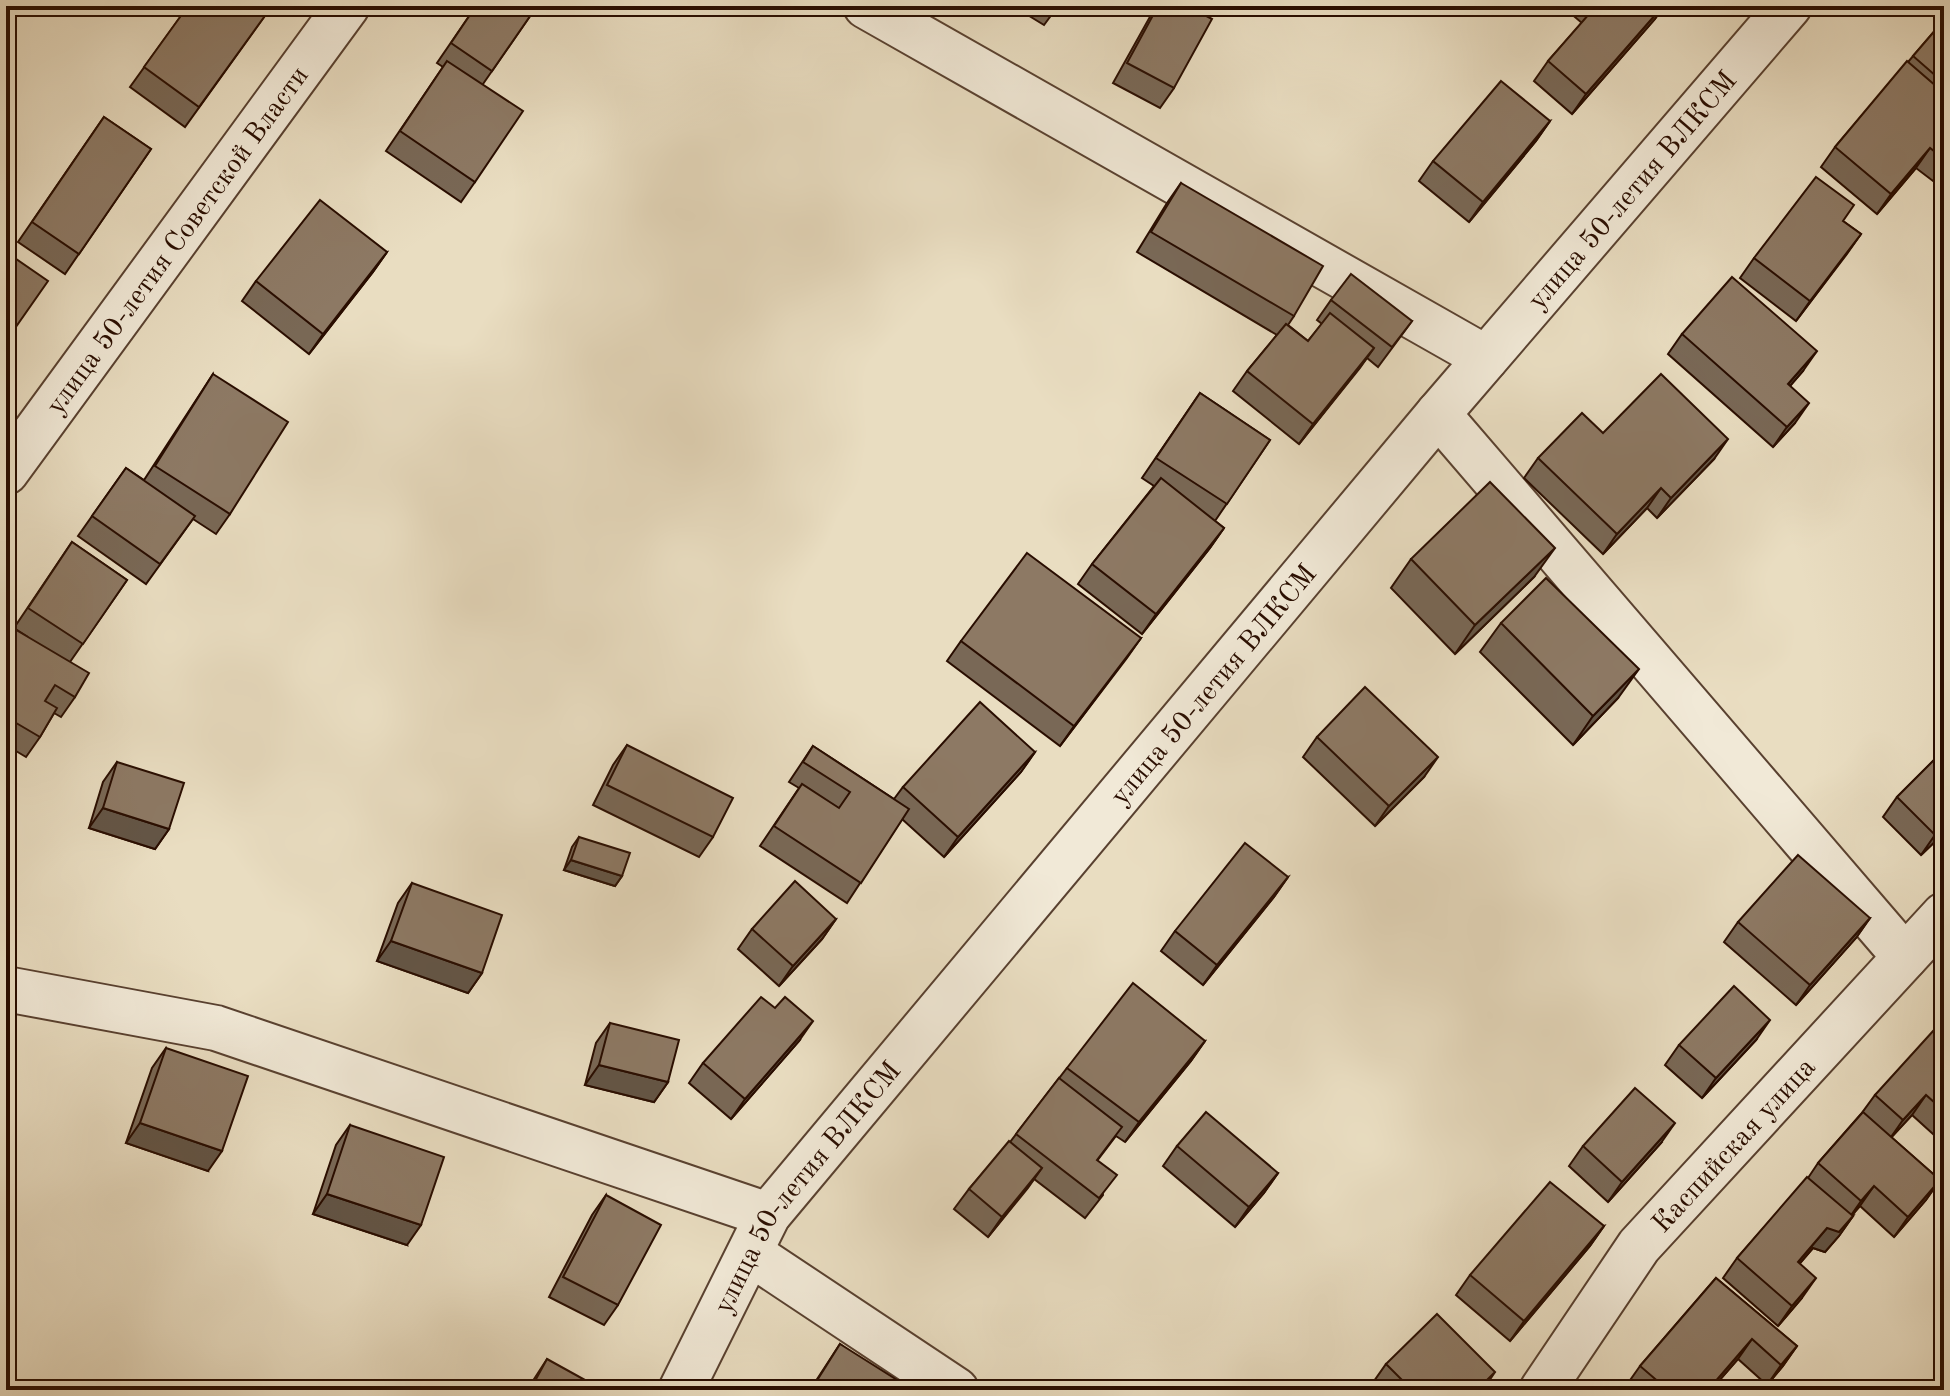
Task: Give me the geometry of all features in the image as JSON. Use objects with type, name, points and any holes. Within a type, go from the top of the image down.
[{"type":"street","name":"улица 50-летия Советской Власти","points":[[6,472],[347,6]]},
{"type":"street","points":[[866,6],[1486,358]]},
{"type":"street","name":"улица 50-летия ВЛКСМ","points":[[681,1390],[759,1234],[1438,414],[1789,6]]},
{"type":"street","points":[[1438,414],[1905,957]]},
{"type":"street","name":"Каспийская улица","points":[[1542,1390],[1639,1246],[1944,915]]},
{"type":"street","points":[[6,989],[216,1028],[759,1234],[956,1390]]},
{"type":"building","points":[[188,6],[272,6],[199,107],[144,67]]},
{"type":"building","points":[[476,6],[537,6],[492,71],[451,43]]},
{"type":"building","points":[[1158,6],[1188,6],[1212,19],[1174,88],[1127,63]]},
{"type":"building","points":[[1596,6],[1663,6],[1586,94],[1548,61]]},
{"type":"building","points":[[1944,20],[1944,83],[1913,56]]},
{"type":"building","points":[[447,61],[523,111],[475,182],[400,131]]},
{"type":"building","points":[[1907,61],[1944,93],[1944,159],[1930,148],[1891,194],[1835,147]]},
{"type":"building","points":[[1501,81],[1550,121],[1483,202],[1433,161]]},
{"type":"building","points":[[104,117],[151,149],[79,254],[32,222]]},
{"type":"building","points":[[1816,177],[1854,205],[1843,221],[1861,234],[1810,301],[1754,258]]},
{"type":"building","points":[[1181,183],[1323,266],[1294,316],[1151,232]]},
{"type":"building","points":[[320,200],[387,252],[323,334],[256,281]]},
{"type":"building","points":[[6,252],[48,281],[6,341]]},
{"type":"building","points":[[1351,274],[1412,321],[1392,347],[1331,300]]},
{"type":"building","points":[[1732,277],[1817,351],[1788,384],[1809,403],[1787,427],[1682,334]]},
{"type":"building","points":[[1330,313],[1374,348],[1313,424],[1247,371],[1286,324],[1308,341]]},
{"type":"building","points":[[213,374],[288,422],[230,514],[155,466]]},
{"type":"building","points":[[1661,374],[1728,439],[1671,498],[1661,488],[1617,534],[1538,458],[1582,413],[1603,433]]},
{"type":"building","points":[[1200,393],[1270,440],[1227,504],[1156,458]]},
{"type":"building","points":[[126,468],[195,516],[160,564],[92,516]]},
{"type":"building","points":[[1161,478],[1224,528],[1156,614],[1092,564]]},
{"type":"building","points":[[1490,482],[1555,548],[1475,625],[1411,559]]},
{"type":"building","points":[[72,542],[127,580],[83,644],[28,608]]},
{"type":"building","points":[[1027,553],[1141,638],[1074,726],[961,641]]},
{"type":"building","points":[[1546,578],[1639,669],[1593,716],[1501,623]]},
{"type":"building","points":[[6,624],[89,673],[75,697],[55,685],[45,701],[57,708],[40,737],[6,717]]},
{"type":"building","points":[[1365,687],[1438,757],[1389,806],[1317,737]]},
{"type":"building","points":[[980,702],[1035,752],[958,837],[903,787]]},
{"type":"building","points":[[627,745],[733,798],[713,837],[607,785]]},
{"type":"building","points":[[813,746],[909,809],[861,883],[774,826],[802,784],[839,808],[850,792],[803,762]]},
{"type":"building","points":[[1944,750],[1944,827],[1935,835],[1897,797]]},
{"type":"building","points":[[117,762],[184,783],[169,829],[103,808]]},
{"type":"building","points":[[579,837],[630,853],[622,876],[571,860]]},
{"type":"building","points":[[1245,843],[1288,877],[1217,965],[1175,931]]},
{"type":"building","points":[[1798,855],[1870,918],[1810,985],[1738,922]]},
{"type":"building","points":[[795,881],[836,919],[793,966],[752,929]]},
{"type":"building","points":[[412,883],[502,915],[482,973],[391,941]]},
{"type":"building","points":[[1133,983],[1205,1041],[1139,1122],[1067,1068]]},
{"type":"building","points":[[1734,986],[1770,1020],[1716,1078],[1679,1045]]},
{"type":"building","points":[[761,997],[775,1008],[785,997],[813,1021],[745,1099],[703,1063]]},
{"type":"building","points":[[610,1023],[679,1040],[668,1082],[599,1065]]},
{"type":"building","points":[[1934,1030],[1944,1039],[1944,1111],[1926,1095],[1903,1120],[1875,1095]]},
{"type":"building","points":[[166,1048],[248,1076],[222,1151],[140,1123]]},
{"type":"building","points":[[1059,1078],[1122,1127],[1097,1160],[1117,1175],[1099,1198],[1016,1134]]},
{"type":"building","points":[[1635,1088],[1675,1123],[1622,1182],[1583,1146]]},
{"type":"building","points":[[1206,1112],[1278,1173],[1249,1207],[1177,1146]]},
{"type":"building","points":[[1863,1112],[1940,1180],[1908,1217],[1874,1186],[1861,1201],[1818,1163]]},
{"type":"building","points":[[350,1125],[444,1157],[421,1225],[327,1194]]},
{"type":"building","points":[[1009,1141],[1042,1168],[1002,1217],[969,1189]]},
{"type":"building","points":[[1807,1177],[1853,1216],[1839,1232],[1827,1228],[1798,1262],[1816,1278],[1792,1306],[1737,1258]]},
{"type":"building","points":[[1550,1182],[1604,1226],[1524,1321],[1470,1275]]},
{"type":"building","points":[[606,1195],[661,1225],[618,1305],[563,1277]]},
{"type":"building","points":[[1716,1278],[1797,1346],[1781,1365],[1752,1339],[1708,1390],[1668,1390],[1640,1366]]},
{"type":"building","points":[[1437,1314],[1495,1372],[1477,1390],[1412,1390],[1386,1364]]},
{"type":"building","points":[[840,1344],[905,1385],[902,1390],[811,1390]]},
{"type":"building","points":[[547,1359],[585,1380],[580,1390],[530,1390]]}]
